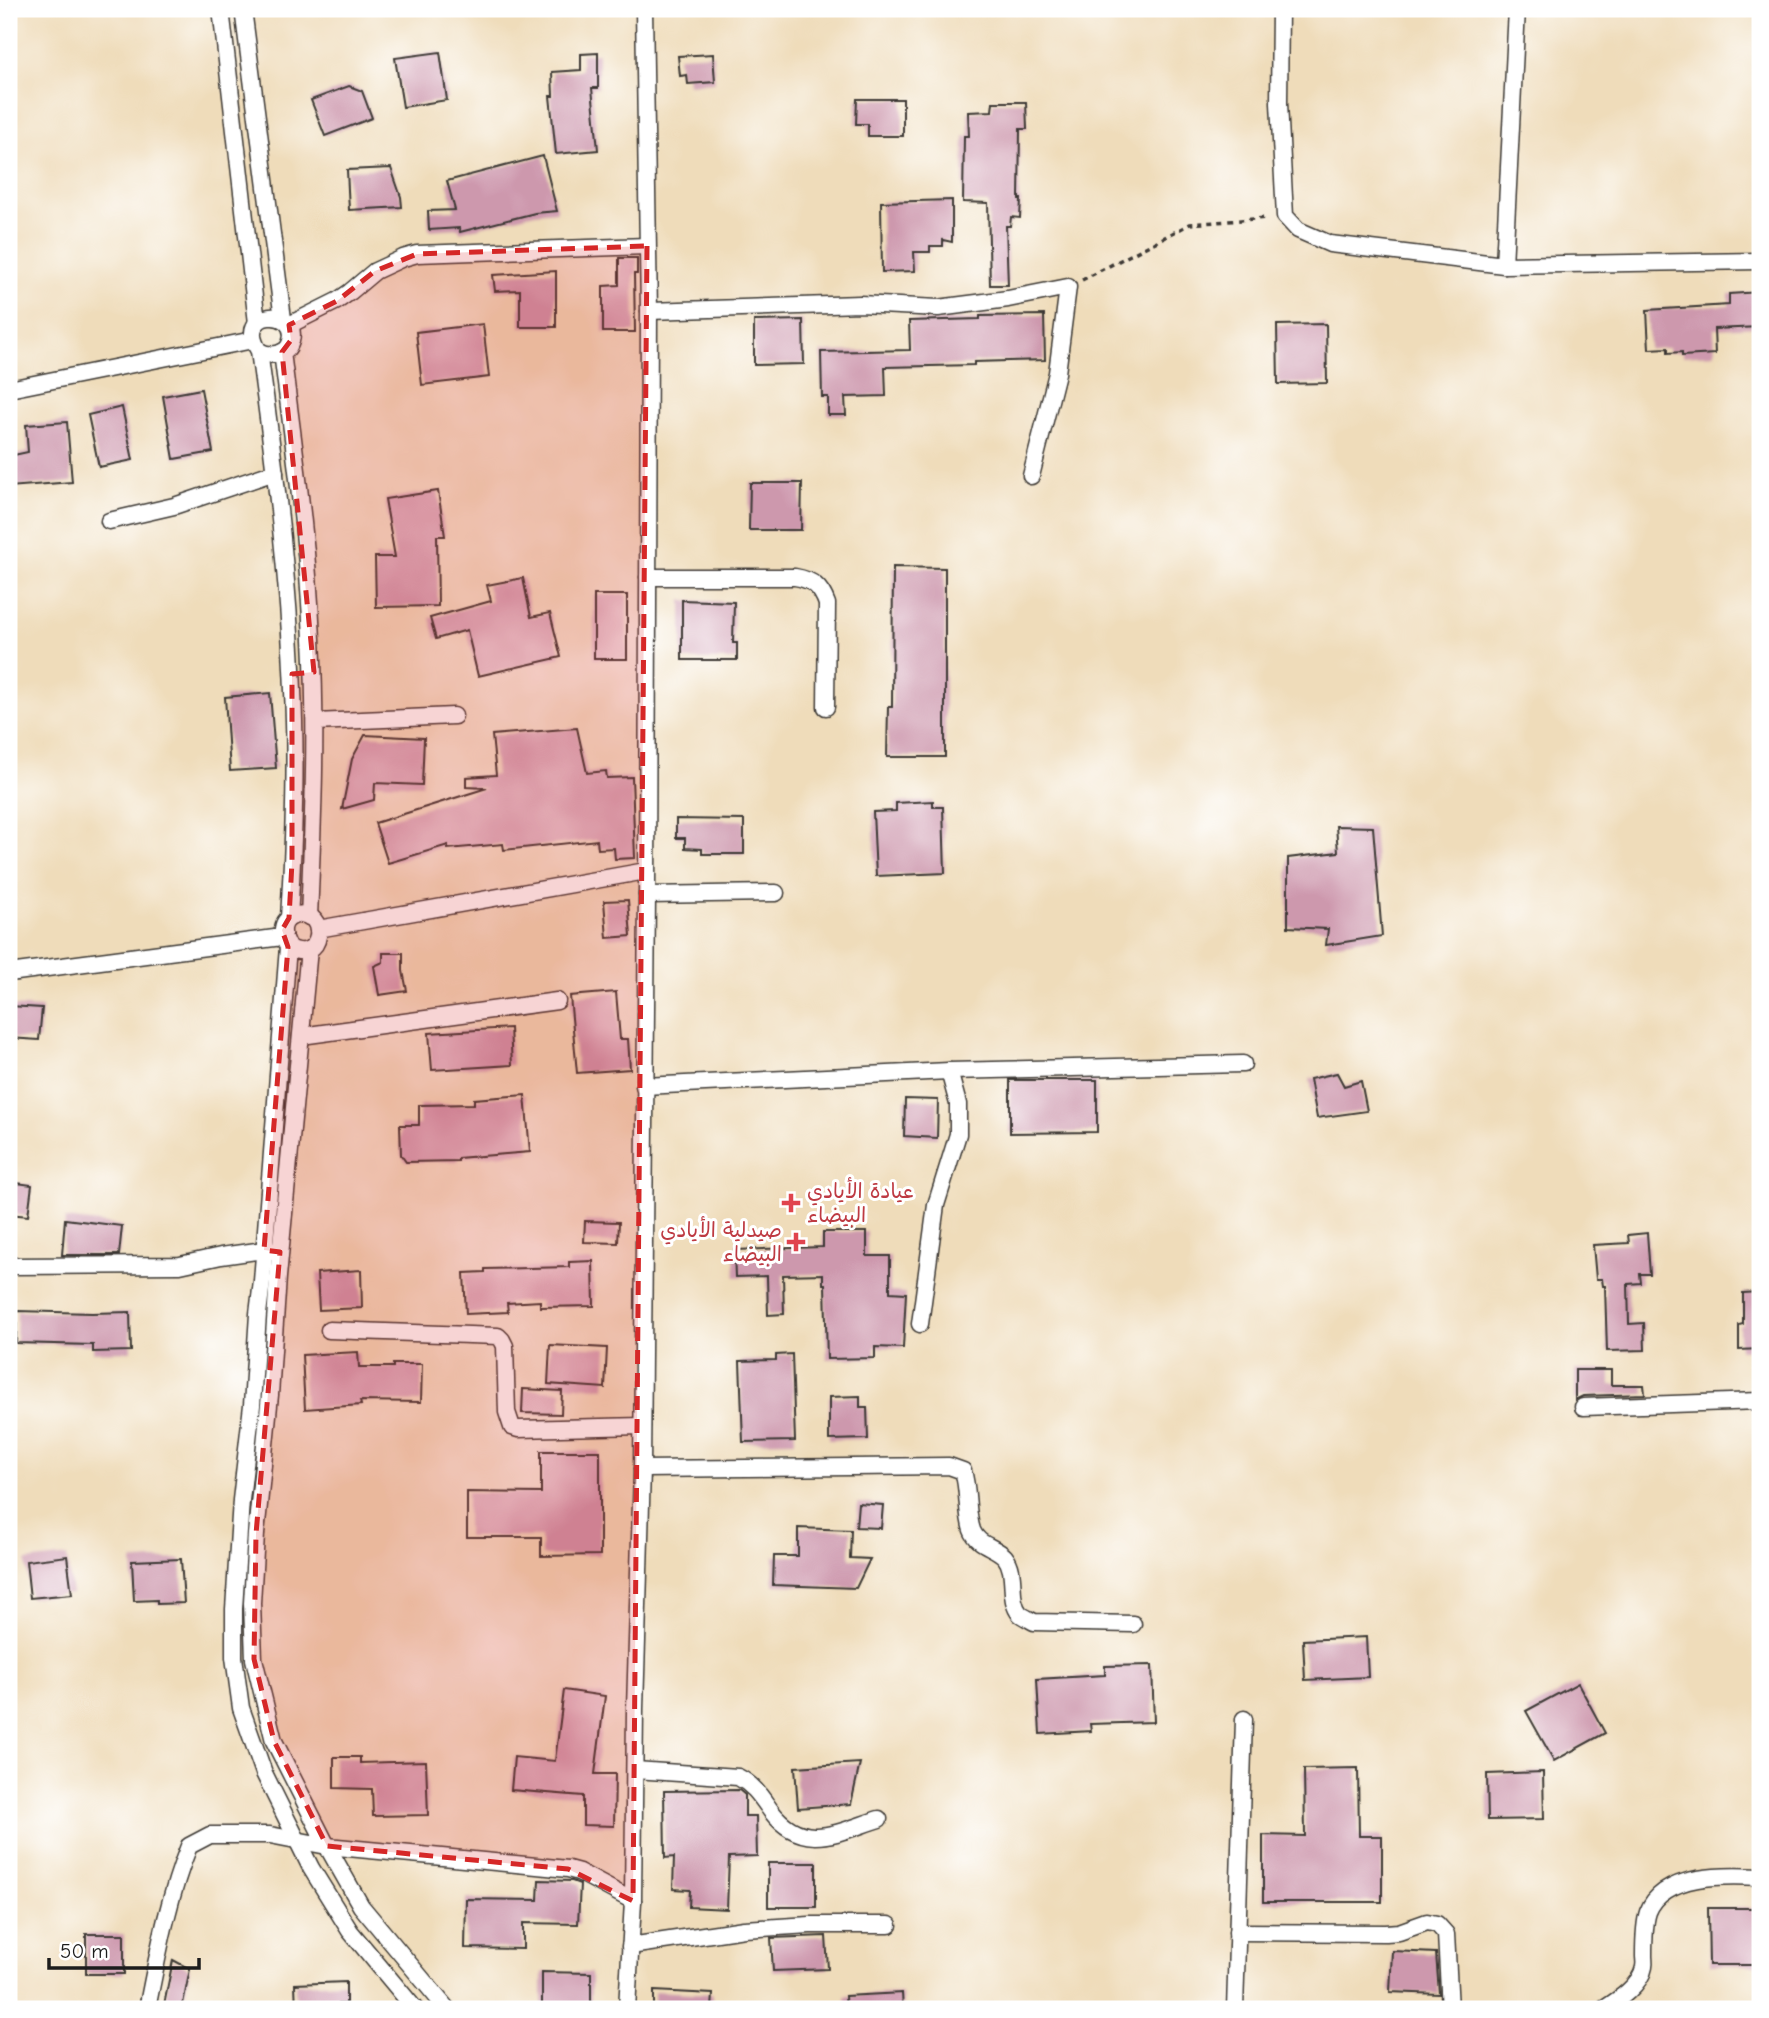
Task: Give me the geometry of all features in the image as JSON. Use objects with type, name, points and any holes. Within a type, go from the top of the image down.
[{"type":"street","points":[[221,9],[257,323]]},
{"type":"street","points":[[9,389],[256,346],[267,355],[275,355],[288,347],[292,333],[286,322],[243,9]]},
{"type":"street","points":[[627,2009],[633,1901],[642,1469],[647,895],[649,311],[644,9]]},
{"type":"street","points":[[1280,9],[1279,103],[1285,216],[1298,230],[1330,244],[1504,265],[1760,261]]},
{"type":"street","points":[[1504,265],[1517,9]]},
{"type":"street","points":[[289,918],[295,768],[292,674],[275,472],[253,331],[257,323],[265,317],[274,316],[286,322],[344,297],[375,271],[417,254],[648,246]]},
{"type":"street","points":[[649,311],[860,304],[938,308],[1008,299],[1068,287],[1057,373],[1031,476]]},
{"type":"street","points":[[9,973],[285,942],[302,952],[315,944],[318,937],[314,923],[314,672],[304,528],[282,352]]},
{"type":"street","points":[[109,521],[174,506],[275,472]]},
{"type":"street","points":[[648,578],[795,577],[813,583],[824,594],[827,604],[825,707]]},
{"type":"street","points":[[292,674],[314,672]]},
{"type":"street","points":[[315,722],[454,716]]},
{"type":"street","points":[[447,2009],[361,1906],[327,1846],[274,1741],[254,1659],[256,1534],[270,1395],[272,1251],[285,923],[296,915],[314,923],[646,871]]},
{"type":"street","points":[[647,895],[776,894]]},
{"type":"street","points":[[309,949],[301,1036],[272,1251],[258,1314],[253,1405],[241,1500],[233,1609],[234,1657],[241,1708],[250,1737],[264,1773],[311,1868],[349,1931],[415,2009]]},
{"type":"street","points":[[301,1036],[557,1001]]},
{"type":"street","points":[[644,1086],[949,1070],[1243,1063]]},
{"type":"street","points":[[920,1324],[936,1205],[958,1134],[958,1104],[949,1070]]},
{"type":"street","points":[[9,1266],[180,1265],[221,1256],[272,1251]]},
{"type":"street","points":[[329,1330],[498,1336],[505,1346],[507,1412],[512,1427],[642,1426]]},
{"type":"street","points":[[1583,1407],[1760,1401]]},
{"type":"street","points":[[642,1469],[949,1466],[963,1471],[972,1532],[983,1545],[1005,1558],[1012,1576],[1016,1606],[1021,1615],[1034,1622],[1133,1624]]},
{"type":"street","points":[[1235,2009],[1244,1718]]},
{"type":"street","points":[[635,1770],[738,1777],[750,1783],[779,1822],[790,1830],[819,1838],[879,1819]]},
{"type":"street","points":[[147,2009],[172,1893],[189,1846],[209,1835],[270,1835],[327,1846],[568,1868],[633,1901]]},
{"type":"street","points":[[1604,2009],[1621,1997],[1639,1978],[1644,1966],[1648,1914],[1657,1897],[1674,1887],[1697,1879],[1760,1877]]},
{"type":"street","points":[[1237,1932],[1386,1933],[1399,1932],[1427,1922],[1437,1924],[1446,1934],[1450,2009]]},
{"type":"street","points":[[630,1946],[744,1929],[810,1925],[889,1925]]},
{"type":"path","points":[[1068,287],[1189,224],[1285,216]]},
{"type":"highlighted area","points":[[647,246],[633,1901],[568,1869],[327,1846],[274,1741],[254,1659],[256,1534],[280,1252],[264,1250],[288,947],[282,930],[289,918],[292,862],[292,674],[314,672],[282,352],[291,340],[289,325],[337,301],[375,271],[417,254]]},
{"type":"building","points":[[440,52],[447,100],[403,107],[395,58]]},
{"type":"building","points":[[598,53],[598,88],[592,88],[598,150],[556,154],[550,96],[553,96],[552,72],[581,70],[581,54]]},
{"type":"building","points":[[713,54],[715,82],[688,84],[687,75],[680,76],[678,56]]},
{"type":"building","points":[[349,86],[362,91],[372,118],[325,136],[311,100]]},
{"type":"building","points":[[857,99],[903,99],[903,136],[868,136],[868,124],[856,124]]},
{"type":"building","points":[[993,102],[1026,102],[1027,129],[1020,129],[1020,218],[1011,217],[1010,226],[1006,226],[1008,285],[990,285],[988,203],[963,202],[964,136],[969,136],[968,112],[992,111]]},
{"type":"building","points":[[543,156],[557,211],[535,213],[460,232],[459,228],[429,230],[428,211],[455,210],[447,181]]},
{"type":"building","points":[[391,168],[402,207],[349,210],[347,170]]},
{"type":"building","points":[[952,200],[952,242],[943,240],[943,246],[930,246],[930,252],[914,252],[915,271],[882,272],[881,202]]},
{"type":"building","points":[[619,258],[637,258],[637,274],[634,274],[635,332],[603,332],[603,286],[619,285]]},
{"type":"building","points":[[556,271],[556,327],[520,327],[520,290],[495,291],[493,275]]},
{"type":"building","points":[[1760,292],[1760,327],[1714,329],[1715,354],[1682,356],[1682,352],[1668,353],[1668,348],[1649,349],[1647,310],[1729,305],[1729,294]]},
{"type":"building","points":[[1044,315],[1045,360],[885,367],[886,396],[845,397],[846,415],[828,415],[828,397],[822,397],[821,352],[910,350],[909,321]]},
{"type":"building","points":[[803,320],[804,364],[754,365],[754,321]]},
{"type":"building","points":[[483,324],[489,377],[422,385],[416,332]]},
{"type":"building","points":[[1326,324],[1327,383],[1278,384],[1277,325]]},
{"type":"building","points":[[201,389],[213,452],[174,459],[163,396]]},
{"type":"building","points":[[122,407],[133,460],[99,467],[88,415]]},
{"type":"building","points":[[67,422],[72,482],[9,487],[9,456],[28,452],[26,425]]},
{"type":"building","points":[[750,483],[802,483],[801,530],[749,530]]},
{"type":"building","points":[[438,491],[445,536],[437,536],[438,606],[376,607],[375,557],[395,557],[385,499]]},
{"type":"building","points":[[893,567],[945,568],[945,757],[887,757],[888,707],[892,707]]},
{"type":"building","points":[[523,578],[531,617],[550,613],[561,657],[478,676],[467,630],[436,639],[430,618],[491,601],[487,585]]},
{"type":"building","points":[[594,595],[627,595],[627,659],[594,659]]},
{"type":"building","points":[[682,600],[734,602],[733,643],[737,643],[737,660],[682,660]]},
{"type":"building","points":[[270,693],[276,768],[230,771],[225,697]]},
{"type":"building","points":[[577,728],[587,773],[606,771],[607,778],[632,777],[635,858],[615,859],[614,848],[598,849],[597,840],[504,850],[503,844],[448,849],[448,845],[388,863],[375,823],[487,788],[466,787],[466,777],[496,775],[492,735]]},
{"type":"building","points":[[365,735],[424,738],[422,785],[375,783],[374,800],[342,809],[352,759]]},
{"type":"building","points":[[933,801],[933,807],[943,807],[945,873],[876,876],[873,812],[896,811],[896,803]]},
{"type":"building","points":[[676,819],[744,820],[744,854],[702,854],[702,849],[685,848],[685,838],[676,838]]},
{"type":"building","points":[[1336,826],[1373,827],[1382,936],[1326,945],[1328,929],[1288,927],[1288,858],[1338,852]]},
{"type":"building","points":[[628,900],[631,936],[607,938],[604,901]]},
{"type":"building","points":[[383,953],[403,953],[407,991],[379,995],[374,966],[383,962]]},
{"type":"building","points":[[616,992],[620,1039],[628,1039],[630,1069],[577,1073],[570,996]]},
{"type":"building","points":[[9,1006],[42,1008],[39,1040],[9,1038]]},
{"type":"building","points":[[510,1028],[512,1065],[432,1070],[429,1033]]},
{"type":"building","points":[[1337,1073],[1344,1086],[1361,1081],[1367,1111],[1317,1118],[1310,1079]]},
{"type":"building","points":[[1010,1080],[1097,1080],[1097,1132],[1010,1133]]},
{"type":"building","points":[[525,1095],[530,1152],[458,1158],[458,1161],[406,1162],[401,1155],[400,1125],[419,1125],[419,1105],[474,1104],[474,1099]]},
{"type":"building","points":[[905,1099],[938,1100],[937,1138],[904,1136]]},
{"type":"building","points":[[9,1182],[32,1185],[28,1216],[9,1214]]},
{"type":"building","points":[[65,1219],[122,1226],[119,1255],[62,1255]]},
{"type":"building","points":[[585,1221],[619,1222],[618,1243],[584,1242]]},
{"type":"building","points":[[823,1232],[867,1232],[867,1256],[890,1256],[890,1292],[906,1293],[903,1348],[875,1347],[875,1358],[827,1359],[823,1274],[783,1275],[784,1314],[768,1315],[767,1276],[735,1277],[734,1250],[823,1247]]},
{"type":"building","points":[[1647,1233],[1650,1274],[1640,1274],[1641,1283],[1628,1284],[1629,1324],[1644,1323],[1645,1350],[1607,1351],[1605,1286],[1602,1279],[1596,1279],[1593,1245],[1629,1243],[1628,1235]]},
{"type":"building","points":[[593,1261],[594,1306],[540,1307],[540,1301],[507,1303],[508,1312],[466,1314],[464,1273],[485,1272],[485,1269],[569,1267],[569,1262]]},
{"type":"building","points":[[361,1270],[362,1308],[319,1310],[317,1273]]},
{"type":"building","points":[[1760,1292],[1760,1349],[1739,1350],[1739,1325],[1743,1324],[1743,1293]]},
{"type":"building","points":[[17,1311],[130,1312],[131,1351],[93,1352],[93,1345],[16,1343]]},
{"type":"building","points":[[550,1345],[607,1348],[605,1388],[548,1384]]},
{"type":"building","points":[[358,1352],[359,1367],[422,1364],[421,1402],[360,1401],[361,1405],[305,1409],[302,1355]]},
{"type":"building","points":[[792,1354],[795,1441],[743,1442],[740,1361],[776,1360],[776,1355]]},
{"type":"building","points":[[1575,1370],[1611,1370],[1611,1385],[1644,1385],[1645,1394],[1583,1396],[1575,1400]]},
{"type":"building","points":[[523,1389],[562,1391],[561,1414],[522,1413]]},
{"type":"building","points":[[860,1396],[860,1407],[867,1407],[868,1439],[829,1440],[829,1397]]},
{"type":"building","points":[[541,1451],[600,1451],[600,1555],[541,1556],[541,1537],[467,1537],[467,1492],[541,1493]]},
{"type":"building","points":[[858,1503],[883,1505],[881,1528],[856,1527]]},
{"type":"building","points":[[798,1528],[851,1530],[850,1558],[870,1559],[856,1588],[773,1585],[774,1556],[798,1556]]},
{"type":"building","points":[[67,1556],[72,1594],[30,1598],[26,1561]]},
{"type":"building","points":[[181,1559],[184,1603],[134,1601],[132,1561]]},
{"type":"building","points":[[1366,1637],[1368,1677],[1305,1680],[1303,1640]]},
{"type":"building","points":[[1152,1665],[1154,1722],[1090,1724],[1091,1731],[1040,1734],[1037,1679],[1105,1675],[1105,1666]]},
{"type":"building","points":[[1578,1683],[1605,1733],[1554,1761],[1526,1711]]},
{"type":"building","points":[[564,1690],[605,1696],[595,1774],[615,1774],[614,1826],[583,1825],[583,1796],[511,1790],[514,1757],[555,1761]]},
{"type":"building","points":[[334,1757],[360,1757],[360,1763],[426,1761],[428,1815],[373,1816],[372,1789],[334,1788]]},
{"type":"building","points":[[860,1763],[851,1804],[798,1808],[795,1767]]},
{"type":"building","points":[[1358,1768],[1359,1836],[1382,1836],[1382,1902],[1263,1902],[1263,1835],[1305,1836],[1304,1769]]},
{"type":"building","points":[[1543,1772],[1544,1819],[1488,1820],[1487,1774]]},
{"type":"building","points":[[739,1790],[745,1795],[745,1816],[756,1816],[757,1856],[729,1857],[727,1909],[689,1907],[690,1890],[673,1889],[674,1857],[665,1858],[664,1791]]},
{"type":"building","points":[[768,1863],[816,1863],[816,1907],[768,1907]]},
{"type":"building","points":[[539,1880],[572,1881],[580,1884],[578,1924],[523,1923],[523,1949],[465,1948],[466,1899],[538,1900]]},
{"type":"building","points":[[1708,1908],[1760,1908],[1760,1965],[1709,1965]]},
{"type":"building","points":[[86,1934],[124,1934],[124,1974],[86,1974]]},
{"type":"building","points":[[826,1936],[828,1969],[773,1971],[771,1938]]},
{"type":"building","points":[[1392,1951],[1436,1953],[1439,1994],[1390,1992]]},
{"type":"building","points":[[173,1960],[190,1969],[182,2009],[164,2005]]},
{"type":"building","points":[[542,1972],[591,1973],[591,2009],[542,2009]]},
{"type":"building","points":[[346,1982],[346,2004],[331,2004],[331,2009],[296,2009],[295,1984]]},
{"type":"building","points":[[654,1991],[713,1994],[712,2009],[654,2009]]},
{"type":"building","points":[[902,1993],[903,2009],[846,2009],[845,1996]]},
{"type":"place","name":"عيادة الأيادي البيضاء","points":[[791,1203]]},
{"type":"place","name":"صيدلية الأيادي البيضاء","points":[[796,1242]]}]
